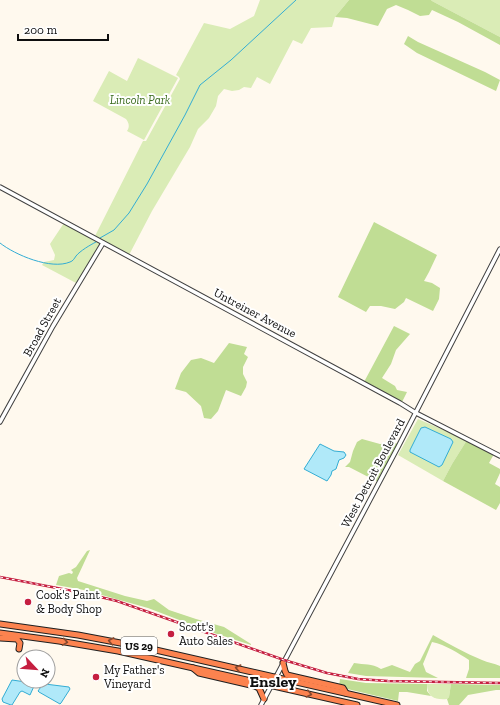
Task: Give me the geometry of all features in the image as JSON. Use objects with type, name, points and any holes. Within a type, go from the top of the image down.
[{"type":"highway","name":"US 29","points":[[0,624],[78,635],[147,648],[397,705]]},
{"type":"highway","points":[[27,636],[34,632],[70,637],[78,635]]},
{"type":"highway","name":"US 29","points":[[0,633],[118,651],[357,705]]},
{"type":"highway","points":[[0,638],[17,639],[20,642],[19,649]]},
{"type":"highway","points":[[172,662],[178,660],[264,680],[270,680],[276,677]]},
{"type":"highway","points":[[283,663],[287,675],[343,688],[346,693]]},
{"type":"highway","points":[[192,667],[199,673],[255,686],[259,688],[264,699]]},
{"type":"highway","points":[[271,685],[277,682],[282,682],[325,692],[334,690]]},
{"type":"street","name":"Untreiner Avenue","points":[[0,187],[412,409],[416,413],[500,456]]},
{"type":"street","name":"Broad Street","points":[[0,422],[53,326],[103,242]]},
{"type":"street","name":"West Detroit Boulevard","points":[[261,705],[416,413],[500,249]]},
{"type":"green space","points":[[260,0],[349,0],[335,17],[332,27],[311,28],[302,44],[293,40],[270,84],[257,77],[251,88],[244,87],[239,90],[232,91],[224,89],[218,96],[216,106],[209,118],[198,129],[190,147],[152,211],[129,255],[95,236],[143,141],[146,141],[180,79],[176,75],[204,23],[230,29],[254,16]]},
{"type":"green space","points":[[349,0],[431,0],[500,37],[500,45],[458,22],[432,10],[429,15],[420,16],[396,5],[387,9],[378,26],[347,18],[335,17]]},
{"type":"green space","points":[[431,0],[500,0],[500,37],[432,1]]},
{"type":"green space","points":[[408,36],[500,80],[496,91],[417,53],[404,44]]},
{"type":"green space","name":"Lincoln Park","points":[[138,58],[178,78],[144,140],[127,131],[129,125],[126,119],[93,101],[109,71],[127,81]]},
{"type":"green space","points":[[374,222],[437,255],[424,281],[432,283],[440,288],[439,299],[433,311],[406,298],[404,302],[395,309],[381,306],[370,306],[366,312],[338,297]]},
{"type":"green space","points":[[64,223],[101,243],[76,283],[42,265],[44,262],[54,260],[55,255],[50,244]]},
{"type":"green space","points":[[394,326],[410,334],[396,350],[391,364],[382,378],[395,386],[397,390],[407,392],[402,402],[364,382]]},
{"type":"green space","points":[[229,343],[247,347],[244,354],[248,357],[243,367],[243,374],[247,382],[246,387],[241,396],[226,390],[218,411],[211,419],[204,418],[201,406],[186,392],[175,389],[181,373],[191,360],[201,358],[214,363]]},
{"type":"green space","points":[[418,419],[467,440],[443,481],[398,455]]},
{"type":"green space","points":[[362,439],[380,444],[398,443],[378,482],[349,467],[345,467],[350,462],[357,442]]},
{"type":"green space","points":[[467,440],[494,454],[489,463],[500,469],[500,473],[495,484],[500,487],[500,503],[496,510],[443,481]]},
{"type":"green space","points":[[90,550],[77,578],[78,581],[125,596],[147,601],[154,599],[169,610],[224,627],[251,645],[208,631],[148,608],[84,590],[56,585],[59,576],[69,573],[72,574],[73,572],[71,570],[76,567],[87,551]]},
{"type":"green space","points":[[433,635],[484,661],[500,666],[500,678],[466,678],[469,669],[469,660],[447,647],[432,642],[423,664],[426,672],[438,678],[366,676],[348,673],[354,663],[371,665],[381,669],[392,665],[410,672],[415,664],[420,661]]},
{"type":"green space","points":[[340,679],[366,683],[427,684],[427,691],[431,696],[399,692],[398,701],[339,687]]},
{"type":"green space","points":[[427,684],[451,684],[449,697],[447,699],[443,699],[432,697],[428,692]]},
{"type":"green space","points":[[451,684],[500,685],[500,690],[468,695],[459,705],[449,705],[447,699],[449,697]]},
{"type":"water","points":[[425,427],[451,439],[453,442],[442,465],[439,467],[410,452],[421,428]]},
{"type":"water","points":[[320,444],[334,451],[344,452],[346,455],[344,458],[339,460],[336,469],[332,471],[327,481],[304,469]]},
{"type":"water","points":[[12,680],[16,681],[16,689],[33,689],[30,695],[22,691],[20,692],[12,705],[3,702],[2,699]]},
{"type":"water","points":[[56,686],[69,687],[70,689],[60,704],[38,691],[39,689],[56,689]]},
{"type":"waterway","points":[[100,238],[114,230],[129,213],[147,184],[200,85],[231,60],[296,0]]},
{"type":"waterway","points":[[0,243],[7,248],[34,260],[43,263],[62,264],[71,262],[80,252],[96,242]]},
{"type":"railway","points":[[0,577],[117,601],[284,660],[327,673],[358,679],[388,681],[500,683]]},
{"type":"place","name":"Cook's Paint & Body Shop","points":[[28,602]]},
{"type":"place","name":"Scott's Auto Sales","points":[[171,634]]},
{"type":"place","name":"My Father's Vineyard","points":[[96,677]]},
{"type":"district","name":"Ensley","points":[[273,681]]}]
